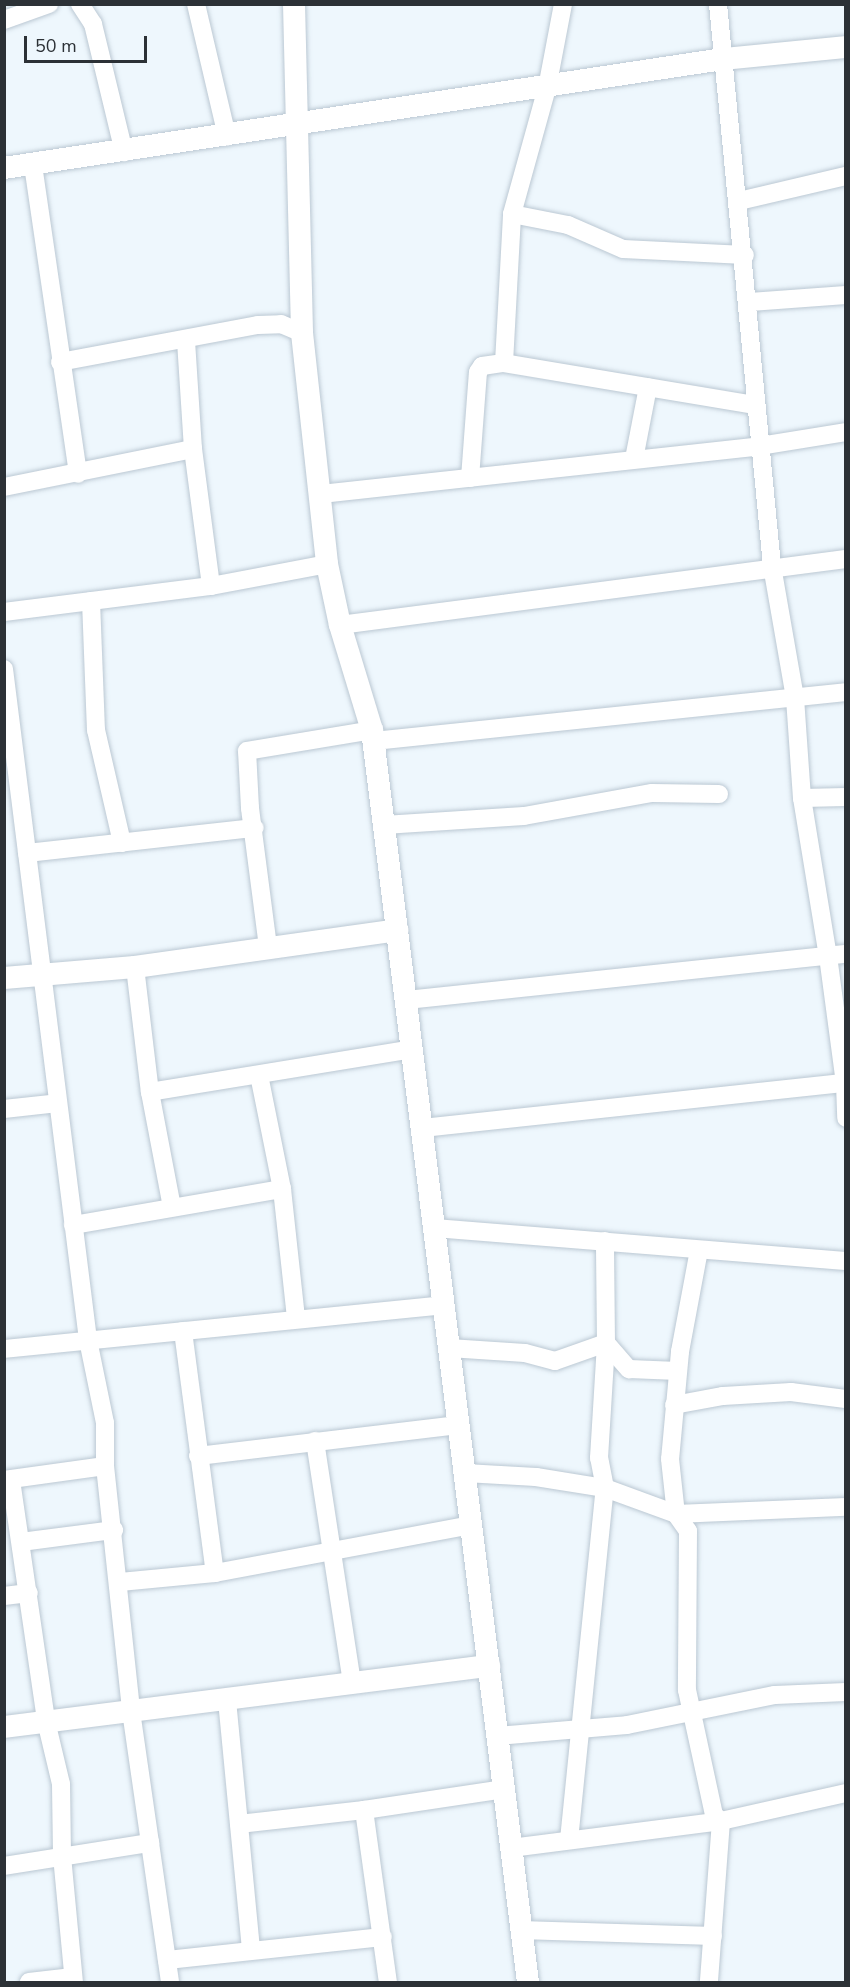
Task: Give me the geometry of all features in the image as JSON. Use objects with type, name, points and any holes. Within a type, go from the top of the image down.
[{"type":"street","points":[[4,20],[49,4]]},
{"type":"street","points":[[80,4],[93,24],[124,152]]},
{"type":"street","points":[[196,4],[227,136]]},
{"type":"street","points":[[294,4],[302,333],[327,564],[340,625],[373,735],[528,1983]]},
{"type":"street","points":[[504,363],[512,214],[547,88],[563,4]]},
{"type":"street","points":[[718,4],[750,302],[756,405],[772,566],[795,698],[802,798],[837,955],[846,1118]]},
{"type":"street","points":[[4,168],[297,126],[723,59],[846,47]]},
{"type":"street","points":[[33,165],[78,474]]},
{"type":"street","points":[[739,201],[846,176]]},
{"type":"street","points":[[512,214],[568,225],[623,249],[745,255]]},
{"type":"street","points":[[750,302],[846,295]]},
{"type":"street","points":[[60,362],[258,325],[281,324],[302,333]]},
{"type":"street","points":[[186,340],[193,449],[211,586]]},
{"type":"street","points":[[470,478],[478,372],[482,366],[504,363],[756,405]]},
{"type":"street","points":[[634,459],[648,387]]},
{"type":"street","points":[[321,494],[760,446],[845,430]]},
{"type":"street","points":[[4,488],[193,449]]},
{"type":"street","points":[[340,625],[772,566],[846,559]]},
{"type":"street","points":[[4,612],[211,586],[327,564]]},
{"type":"street","points":[[91,601],[96,730],[122,843]]},
{"type":"street","points":[[4,669],[9,731],[27,853],[87,1340],[105,1423],[105,1466],[120,1582],[131,1711],[170,1983]]},
{"type":"street","points":[[268,947],[255,828],[250,808],[247,751],[373,735],[846,692]]},
{"type":"street","points":[[384,825],[524,816],[652,793],[719,794]]},
{"type":"street","points":[[802,798],[846,798]]},
{"type":"street","points":[[27,853],[255,828]]},
{"type":"street","points":[[4,978],[135,967],[397,930]]},
{"type":"street","points":[[406,1000],[837,955]]},
{"type":"street","points":[[135,967],[150,1092],[172,1207]]},
{"type":"street","points":[[150,1092],[412,1049]]},
{"type":"street","points":[[258,1075],[282,1189],[296,1318]]},
{"type":"street","points":[[422,1128],[845,1083]]},
{"type":"street","points":[[4,1109],[58,1103]]},
{"type":"street","points":[[73,1226],[282,1189]]},
{"type":"street","points":[[434,1228],[846,1261]]},
{"type":"street","points":[[569,1840],[605,1488],[598,1458],[606,1343],[605,1241]]},
{"type":"street","points":[[699,1250],[678,1371],[670,1459],[675,1514],[688,1531],[690,1596],[685,1666],[691,1710],[714,1815],[721,1821]]},
{"type":"street","points":[[4,1349],[444,1305]]},
{"type":"street","points":[[183,1331],[215,1573]]},
{"type":"street","points":[[449,1348],[525,1353],[555,1360],[606,1343]]},
{"type":"street","points":[[606,1343],[629,1369],[678,1371]]},
{"type":"street","points":[[674,1405],[723,1396],[791,1392],[846,1399]]},
{"type":"street","points":[[198,1456],[458,1425]]},
{"type":"street","points":[[315,1441],[352,1684]]},
{"type":"street","points":[[28,1983],[73,1980],[62,1857],[61,1784],[46,1721],[21,1542],[8,1480],[105,1466]]},
{"type":"street","points":[[465,1473],[536,1477],[605,1488],[675,1514],[846,1506]]},
{"type":"street","points":[[120,1582],[215,1573],[331,1549],[471,1525]]},
{"type":"street","points":[[21,1542],[114,1530]]},
{"type":"street","points":[[4,1596],[29,1593]]},
{"type":"street","points":[[4,1726],[489,1666]]},
{"type":"street","points":[[497,1736],[627,1725],[691,1710],[775,1695],[846,1692]]},
{"type":"street","points":[[227,1700],[251,1948]]},
{"type":"street","points":[[239,1824],[364,1810],[504,1789]]},
{"type":"street","points":[[511,1848],[721,1821],[846,1793]]},
{"type":"street","points":[[364,1810],[388,1983]]},
{"type":"street","points":[[709,1983],[721,1821]]},
{"type":"street","points":[[4,1866],[150,1843]]},
{"type":"street","points":[[521,1930],[713,1936]]},
{"type":"street","points":[[167,1960],[251,1948],[383,1937]]}]
